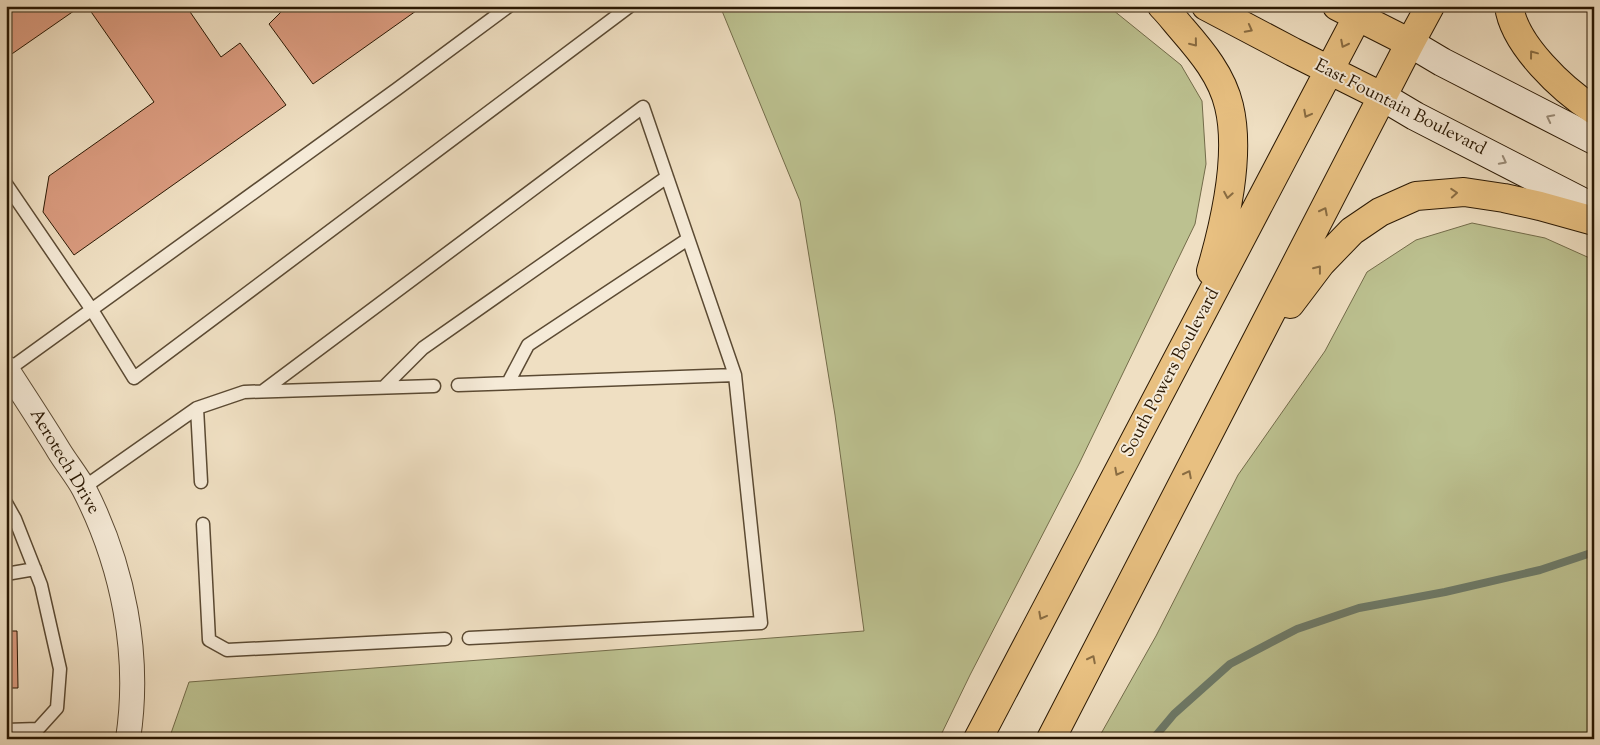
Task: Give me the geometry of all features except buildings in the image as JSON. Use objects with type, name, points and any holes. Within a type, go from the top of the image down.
[{"type":"highway","points":[[1162,6],[1205,56],[1221,82],[1229,105],[1233,125],[1232,170],[1221,237],[1190,337]]},
{"type":"highway","name":"East Fountain Boulevard","points":[[1206,6],[1330,71],[1383,96]]},
{"type":"highway","points":[[1051,739],[1430,6]]},
{"type":"highway","points":[[1509,6],[1510,14],[1523,40],[1546,72],[1594,110]]},
{"type":"highway","points":[[1352,10],[1410,43]]},
{"type":"highway","name":"South Powers Boulevard","points":[[978,739],[1330,71],[1352,10]]},
{"type":"highway","points":[[1246,363],[1321,263],[1352,231],[1380,212],[1416,196],[1464,192],[1540,206],[1594,221]]},
{"type":"street","points":[[1410,43],[1442,62],[1594,140]]},
{"type":"street","name":"East Fountain Boulevard","points":[[1383,96],[1416,116],[1594,208]]},
{"type":"street","name":"Aerotech Drive","points":[[7,369],[83,488],[102,526],[122,586],[131,653],[133,711],[128,739]]},
{"type":"lane","points":[[7,369],[92,310],[509,6]]},
{"type":"lane","points":[[6,184],[92,310],[134,378],[630,6]]},
{"type":"lane","points":[[263,391],[643,107],[735,376],[761,623],[469,638]]},
{"type":"lane","points":[[384,387],[423,348],[667,177]]},
{"type":"lane","points":[[508,383],[528,344],[688,239]]},
{"type":"lane","points":[[458,385],[735,376]]},
{"type":"lane","points":[[83,488],[197,408],[244,392],[434,386]]},
{"type":"lane","points":[[197,408],[201,482]]},
{"type":"lane","points":[[6,503],[15,519],[41,585],[60,669],[57,708],[38,729],[6,730]]},
{"type":"lane","points":[[203,524],[209,640],[227,650],[445,639]]},
{"type":"lane","points":[[6,574],[35,569]]},
{"type":"green space","points":[[720,6],[1108,6],[1181,65],[1202,101],[1206,164],[1195,224],[1079,464],[939,739],[169,739],[189,682],[864,631],[835,415],[800,201]]},
{"type":"green space","points":[[1472,223],[1545,238],[1594,260],[1594,739],[1098,739],[1156,636],[1238,475],[1325,351],[1367,272],[1416,240]]},
{"type":"waterway","points":[[1153,739],[1174,714],[1230,664],[1297,629],[1359,608],[1445,592],[1540,570],[1594,552]]}]
